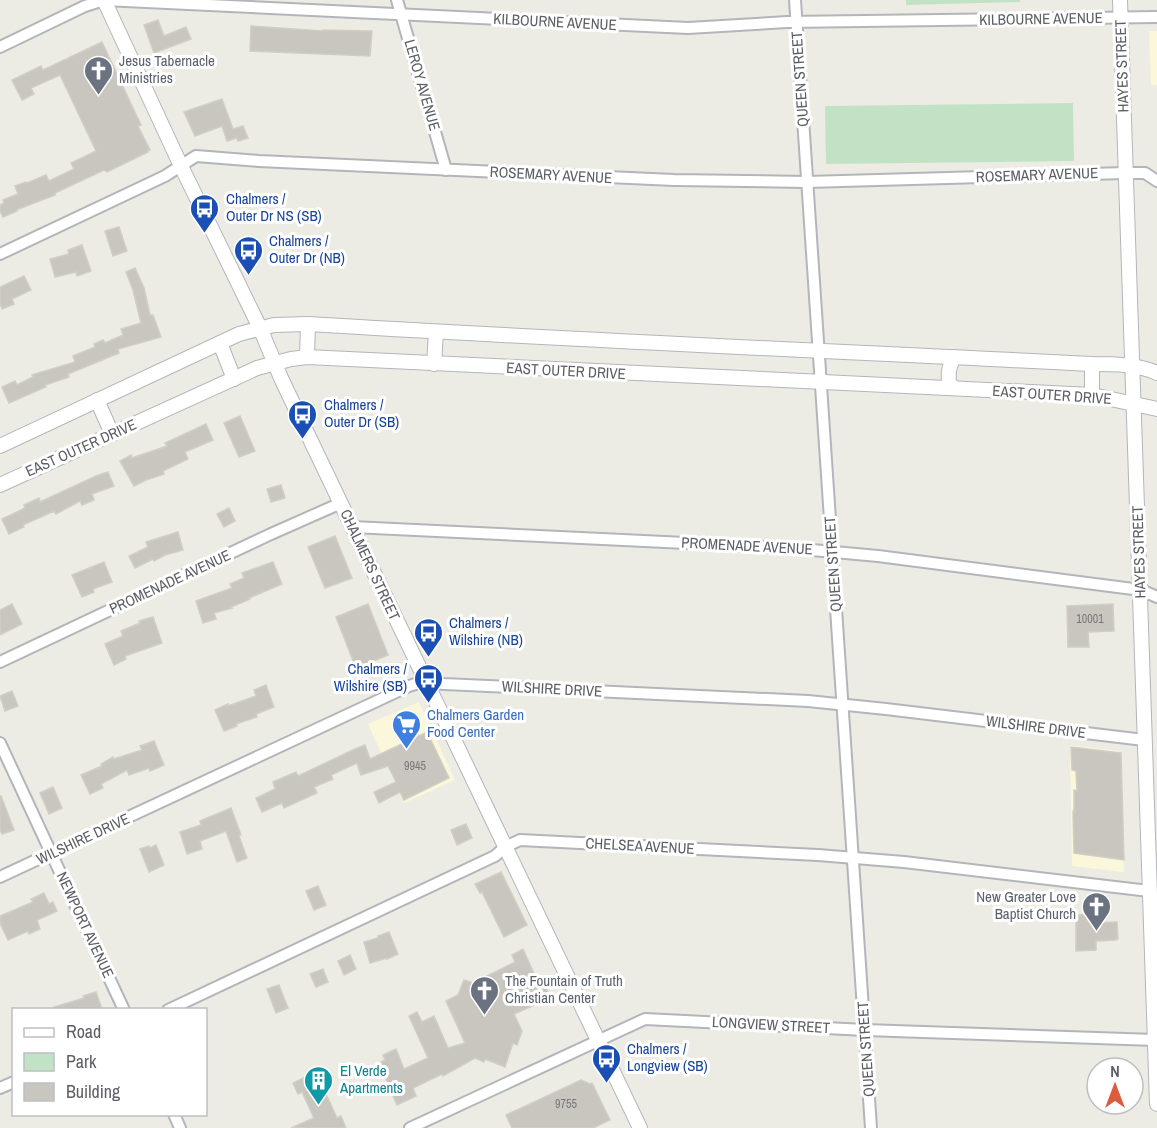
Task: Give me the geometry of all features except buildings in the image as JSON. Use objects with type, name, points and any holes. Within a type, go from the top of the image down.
[{"type":"street","name":"KILBOURNE AVENUE","points":[[0,47],[85,6],[104,0],[688,28],[796,23],[1157,17]]},
{"type":"street","name":"CHALMERS STREET","points":[[104,0],[260,328],[274,363],[340,503],[640,1128]]},
{"type":"street","name":"LEROY AVENUE","points":[[397,0],[446,170]]},
{"type":"street","name":"QUEEN STREET","points":[[795,0],[871,1128]]},
{"type":"street","name":"HAYES STREET","points":[[1120,0],[1157,1104]]},
{"type":"street","name":"ROSEMARY AVENUE","points":[[0,254],[165,176],[196,156],[259,161],[674,180],[807,182],[1144,173],[1157,181]]},
{"type":"street","points":[[307,357],[308,324]]},
{"type":"street","points":[[0,446],[239,334],[274,325],[308,324],[1116,364],[1157,373]]},
{"type":"street","points":[[434,364],[436,332]]},
{"type":"street","points":[[220,343],[234,379]]},
{"type":"street","name":"EAST OUTER DRIVE","points":[[0,485],[257,369],[274,363],[307,357],[1092,395],[1157,409]]},
{"type":"street","points":[[954,357],[948,369],[949,383],[954,388]]},
{"type":"street","points":[[1092,364],[1092,395]]},
{"type":"street","points":[[97,400],[112,434]]},
{"type":"street","name":"PROMENADE AVENUE","points":[[0,662],[340,503]]},
{"type":"street","name":"PROMENADE AVENUE","points":[[352,527],[790,548],[878,556],[1141,590],[1157,597]]},
{"type":"street","name":"WILSHIRE DRIVE","points":[[0,877],[409,686],[425,681],[441,684],[796,700],[1144,740]]},
{"type":"street","name":"NEWPORT AVENUE","points":[[0,743],[123,1008]]},
{"type":"street","name":"CHELSEA AVENUE","points":[[172,1008],[495,856],[505,847],[520,840],[818,855],[1149,891]]},
{"type":"street","name":"LONGVIEW STREET","points":[[410,1128],[645,1019],[865,1030],[1155,1040]]},
{"type":"shaded area","points":[[1149,31],[1157,31],[1157,85],[1151,85]]},
{"type":"shaded area","points":[[419,702],[455,780],[404,803],[368,724]]},
{"type":"shaded area","points":[[1070,745],[1119,751],[1124,872],[1072,866]]},
{"type":"green space","points":[[906,0],[1020,0],[1020,2],[906,5]]},
{"type":"green space","points":[[1073,103],[1074,161],[826,164],[825,106]]},
{"type":"place","name":"Jesus Tabernacle Ministries","points":[[98,96]]},
{"type":"place","name":"Chalmers / Outer Dr NS (SB)","points":[[205,234]]},
{"type":"place","name":"Chalmers / Outer Dr (NB)","points":[[248,276]]},
{"type":"place","name":"Chalmers / Outer Dr (SB)","points":[[303,440]]},
{"type":"place","name":"Chalmers / Wilshire (NB)","points":[[428,658]]},
{"type":"place","name":"Chalmers / Wilshire (SB)","points":[[428,704]]},
{"type":"place","name":"Chalmers Garden Food Center","points":[[406,750]]},
{"type":"place","name":"New Greater Love Baptist Church","points":[[1097,932]]},
{"type":"place","name":"The Fountain of Truth Christian Center","points":[[484,1016]]},
{"type":"place","name":"Chalmers / Longview (SB)","points":[[606,1084]]},
{"type":"place","name":"El Verde Apartments","points":[[319,1106]]}]
